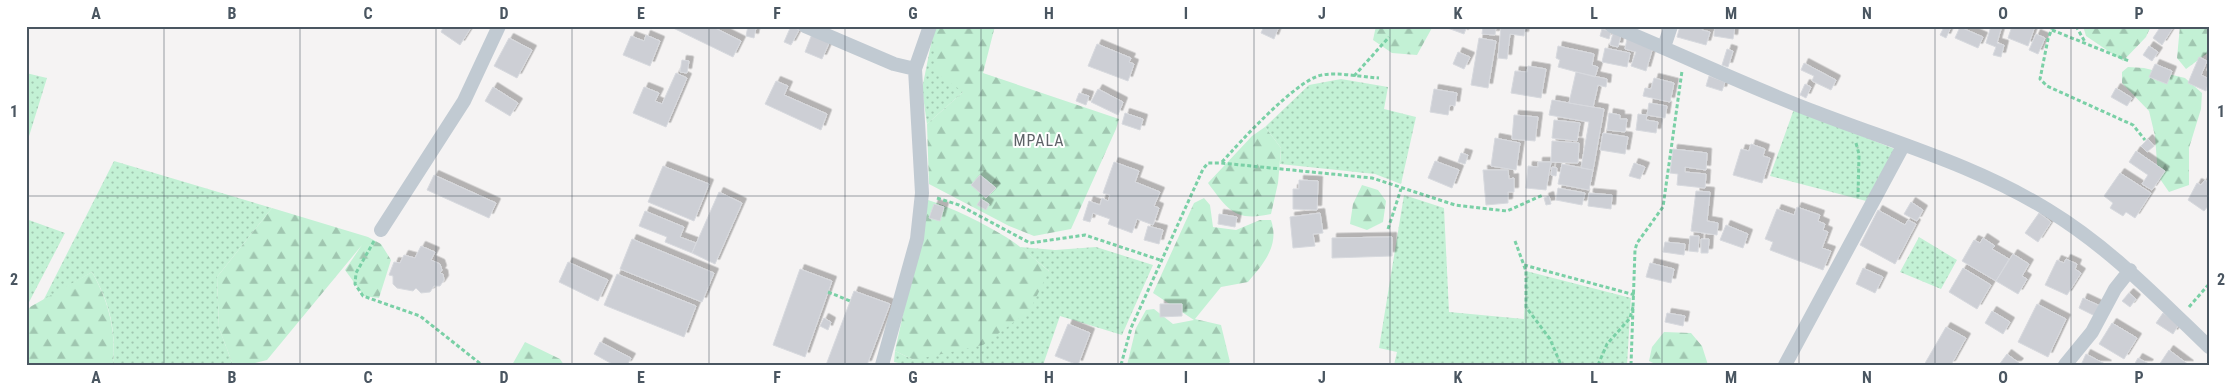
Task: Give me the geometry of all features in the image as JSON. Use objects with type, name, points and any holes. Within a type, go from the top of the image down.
[{"type":"street","points":[[381,230],[464,101],[499,26]]},
{"type":"street","points":[[805,26],[894,64],[915,69]]},
{"type":"street","points":[[882,365],[916,239],[922,193],[915,69],[930,26]]},
{"type":"street","points":[[1612,26],[1774,96],[1903,146],[1956,163],[2048,209],[2130,270],[2209,348]]},
{"type":"street","points":[[1664,47],[1671,26]]},
{"type":"street","points":[[1785,365],[1903,146]]},
{"type":"street","points":[[2065,365],[2092,332],[2115,289],[2130,270]]},
{"type":"path","points":[[2076,26],[2086,42]]},
{"type":"path","points":[[2129,61],[2052,28],[2040,78],[2047,86],[2133,125],[2145,140]]},
{"type":"path","points":[[1354,77],[1389,37]]},
{"type":"path","points":[[1632,365],[1636,243],[1663,207],[1684,56]]},
{"type":"path","points":[[1221,163],[1256,125],[1309,80],[1321,75],[1379,78]]},
{"type":"path","points":[[1853,126],[1859,154],[1858,198]]},
{"type":"path","points":[[1121,365],[1131,328],[1203,169],[1208,163],[1372,178],[1455,205],[1507,211],[1543,195]]},
{"type":"path","points":[[1388,229],[1401,189]]},
{"type":"path","points":[[922,193],[959,205],[1030,243],[1085,235],[1162,261]]},
{"type":"path","points":[[381,230],[356,272],[355,284],[358,290],[363,296],[420,316],[482,365]]},
{"type":"path","points":[[1515,241],[1526,271],[1526,307],[1550,339],[1561,365]]},
{"type":"path","points":[[1524,265],[1635,295]]},
{"type":"path","points":[[2179,318],[2209,284]]},
{"type":"path","points":[[828,292],[850,301]]},
{"type":"path","points":[[1598,365],[1607,344],[1630,318],[1635,300]]},
{"type":"green space","points":[[935,26],[995,26],[983,73],[1119,119],[1071,229],[1034,236],[1009,226],[929,184],[927,124],[963,92],[936,72],[933,34]]},
{"type":"green space","points":[[1376,26],[1433,26],[1417,55],[1392,53],[1373,40]]},
{"type":"green space","points":[[2083,26],[2151,26],[2146,37],[2123,61],[2086,36]]},
{"type":"green space","points":[[2180,26],[2209,26],[2209,52],[2186,69],[2177,58]]},
{"type":"green space","points":[[933,34],[963,92],[927,124],[922,89]]},
{"type":"green space","points":[[2128,67],[2144,68],[2185,78],[2202,93],[2201,109],[2189,148],[2189,185],[2169,192],[2158,176],[2155,136],[2149,111],[2122,83],[2122,72]]},
{"type":"green space","points":[[26,73],[47,78],[26,146]]},
{"type":"green space","points":[[1341,79],[1388,87],[1384,109],[1416,117],[1401,184],[1375,174],[1280,164],[1281,148],[1265,127],[1309,85]]},
{"type":"green space","points":[[1794,109],[1897,150],[1870,202],[1770,176]]},
{"type":"green space","points":[[1265,127],[1281,148],[1278,183],[1271,214],[1259,216],[1241,215],[1227,207],[1208,183],[1252,136]]},
{"type":"green space","points":[[114,161],[272,208],[217,277],[219,328],[233,365],[113,365],[114,340],[110,317],[103,295],[92,272],[43,301]]},
{"type":"green space","points":[[1362,185],[1378,190],[1386,201],[1383,222],[1367,230],[1350,224],[1353,204]]},
{"type":"green space","points":[[1404,195],[1444,208],[1449,312],[1524,319],[1526,271],[1631,298],[1627,365],[1394,365],[1397,352],[1379,348]]},
{"type":"green space","points":[[1204,198],[1210,205],[1213,227],[1236,230],[1260,220],[1271,220],[1273,229],[1272,246],[1264,261],[1248,282],[1221,287],[1195,319],[1221,325],[1230,362],[1226,365],[1127,365],[1136,328],[1146,310],[1154,309],[1173,324],[1194,320],[1153,293],[1194,203]]},
{"type":"green space","points":[[928,200],[978,221],[1006,237],[1049,271],[1030,310],[983,345],[914,360],[895,351]]},
{"type":"green space","points":[[272,208],[368,237],[381,244],[391,260],[379,298],[364,296],[345,270],[362,245],[267,360],[247,365],[233,365],[219,328],[217,277]]},
{"type":"green space","points":[[26,219],[65,233],[26,308]]},
{"type":"green space","points":[[1919,237],[1957,260],[1941,289],[1900,272]]},
{"type":"green space","points":[[1020,247],[1055,250],[1096,247],[1153,265],[1122,335],[1060,316],[1043,365],[907,365],[894,362],[895,351],[914,360],[1049,271]]},
{"type":"green space","points":[[92,272],[103,294],[110,317],[114,352],[113,365],[26,365],[26,315],[30,307]]},
{"type":"green space","points":[[1664,332],[1691,333],[1702,346],[1708,365],[1657,365],[1649,361],[1652,347]]},
{"type":"green space","points":[[525,342],[560,359],[564,365],[512,365]]},
{"type":"building","points":[[444,26],[472,26],[460,45],[441,32]]},
{"type":"building","points":[[669,26],[711,26],[741,41],[733,57]]},
{"type":"building","points":[[748,26],[756,28],[754,38],[746,36]]},
{"type":"building","points":[[791,26],[799,30],[791,45],[784,42]]},
{"type":"building","points":[[1264,26],[1279,26],[1274,39],[1261,33]]},
{"type":"building","points":[[1442,26],[1467,26],[1464,34]]},
{"type":"building","points":[[1483,26],[1496,26],[1495,35],[1482,34]]},
{"type":"building","points":[[1501,26],[1525,26],[1524,36],[1510,34],[1507,59],[1498,58]]},
{"type":"building","points":[[1680,26],[1703,26],[1702,30],[1710,32],[1706,45],[1677,37]]},
{"type":"building","points":[[1715,26],[1735,26],[1733,39],[1714,36]]},
{"type":"building","points":[[1991,26],[2001,29],[1997,43],[2004,45],[2001,57],[1993,55],[1996,47],[1986,43]]},
{"type":"building","points":[[2012,26],[2035,26],[2028,46],[2008,38]]},
{"type":"building","points":[[2161,26],[2174,26],[2162,45],[2153,38]]},
{"type":"building","points":[[1944,27],[1950,29],[1946,38],[1940,35]]},
{"type":"building","points":[[1960,27],[1983,37],[1978,48],[1955,38]]},
{"type":"building","points":[[1602,29],[1611,32],[1609,39],[1600,36]]},
{"type":"building","points":[[1613,33],[1621,35],[1618,47],[1610,45]]},
{"type":"building","points":[[812,34],[830,41],[822,59],[805,52]]},
{"type":"building","points":[[2036,34],[2045,38],[2038,54],[2029,50]]},
{"type":"building","points":[[646,35],[660,41],[650,66],[623,55],[631,36],[644,41]]},
{"type":"building","points":[[509,38],[532,50],[517,78],[494,66]]},
{"type":"building","points":[[1479,38],[1496,41],[1488,88],[1471,85]]},
{"type":"building","points":[[1627,39],[1653,47],[1646,71],[1631,66],[1636,52],[1625,49]]},
{"type":"building","points":[[1097,44],[1131,58],[1129,62],[1134,64],[1128,81],[1088,66]]},
{"type":"building","points":[[1558,46],[1594,54],[1592,65],[1598,67],[1595,77],[1558,67],[1560,60],[1556,58]]},
{"type":"building","points":[[2149,46],[2158,52],[2152,61],[2143,55]]},
{"type":"building","points":[[1605,48],[1630,53],[1627,67],[1602,62]]},
{"type":"building","points":[[1727,49],[1733,51],[1728,67],[1722,65]]},
{"type":"building","points":[[1458,52],[1470,57],[1464,69],[1453,64]]},
{"type":"building","points":[[2199,57],[2207,61],[2201,75],[2209,79],[2206,91],[2188,83]]},
{"type":"building","points":[[682,60],[689,61],[687,73],[680,72]]},
{"type":"building","points":[[1804,63],[1836,80],[1831,90],[1812,81],[1814,76],[1801,70]]},
{"type":"building","points":[[2155,64],[2172,71],[2167,84],[2149,77]]},
{"type":"building","points":[[1528,66],[1546,69],[1541,98],[1511,93],[1515,71],[1527,72]]},
{"type":"building","points":[[1576,72],[1607,79],[1606,87],[1598,85],[1593,107],[1569,103]]},
{"type":"building","points":[[676,73],[687,78],[666,127],[633,113],[644,87],[659,93],[655,101],[662,104]]},
{"type":"building","points":[[1709,76],[1725,82],[1722,91],[1706,86]]},
{"type":"building","points":[[1654,78],[1674,83],[1670,102],[1643,96],[1645,88],[1651,89]]},
{"type":"building","points":[[776,81],[788,86],[784,95],[827,114],[821,130],[765,104]]},
{"type":"building","points":[[1805,84],[1811,87],[1806,98],[1800,95]]},
{"type":"building","points":[[493,87],[518,103],[510,116],[485,101]]},
{"type":"building","points":[[2116,88],[2132,98],[2127,106],[2111,97]]},
{"type":"building","points":[[1098,89],[1123,102],[1118,115],[1091,102]]},
{"type":"building","points":[[1434,89],[1457,93],[1455,106],[1450,105],[1448,115],[1430,112]]},
{"type":"building","points":[[1079,93],[1089,96],[1086,105],[1076,101]]},
{"type":"building","points":[[1552,100],[1604,109],[1593,170],[1581,168],[1589,122],[1549,115]]},
{"type":"building","points":[[1649,103],[1667,106],[1665,118],[1647,115]]},
{"type":"building","points":[[1125,113],[1143,119],[1140,130],[1122,124]]},
{"type":"building","points":[[1609,113],[1620,115],[1620,119],[1627,119],[1625,132],[1607,130]]},
{"type":"building","points":[[1638,114],[1647,115],[1646,120],[1658,122],[1656,133],[1636,130]]},
{"type":"building","points":[[1514,115],[1538,117],[1535,141],[1512,139]]},
{"type":"building","points":[[1554,120],[1580,123],[1577,141],[1552,138]]},
{"type":"building","points":[[1603,133],[1628,137],[1625,154],[1600,150]]},
{"type":"building","points":[[1495,138],[1520,143],[1516,170],[1491,166]]},
{"type":"building","points":[[2148,139],[2154,146],[2147,152],[2141,146]]},
{"type":"building","points":[[1552,141],[1579,143],[1578,163],[1551,162]]},
{"type":"building","points":[[1751,144],[1765,149],[1763,156],[1770,158],[1762,183],[1733,175],[1741,149],[1749,151]]},
{"type":"building","points":[[1673,149],[1707,153],[1706,170],[1685,167],[1685,172],[1706,174],[1705,188],[1677,185],[1678,174],[1670,173]]},
{"type":"building","points":[[2136,151],[2165,171],[2152,190],[2142,184],[2148,175],[2129,162]]},
{"type":"building","points":[[1461,153],[1468,155],[1465,164],[1458,162]]},
{"type":"building","points":[[1435,161],[1459,170],[1452,188],[1428,178]]},
{"type":"building","points":[[1114,162],[1139,171],[1135,182],[1160,192],[1154,206],[1159,208],[1153,225],[1137,219],[1132,233],[1108,224],[1110,219],[1093,213],[1090,222],[1083,220],[1089,201],[1100,205],[1102,198],[1108,201],[1110,195],[1103,193]]},
{"type":"building","points":[[1538,162],[1551,162],[1546,190],[1526,188],[1528,166],[1538,167]]},
{"type":"building","points":[[1634,163],[1645,167],[1640,179],[1629,176]]},
{"type":"building","points":[[1562,164],[1593,170],[1589,190],[1558,184]]},
{"type":"building","points":[[663,166],[709,184],[694,221],[648,202]]},
{"type":"building","points":[[1552,167],[1557,168],[1556,176],[1551,175]]},
{"type":"building","points":[[1483,170],[1508,170],[1509,179],[1514,178],[1514,192],[1508,192],[1508,203],[1486,205]]},
{"type":"building","points":[[2120,173],[2151,193],[2135,218],[2126,212],[2123,216],[2110,208],[2113,203],[2104,196]]},
{"type":"building","points":[[434,175],[496,203],[489,218],[427,190]]},
{"type":"building","points":[[980,175],[996,188],[986,198],[971,185]]},
{"type":"building","points":[[1299,180],[1318,181],[1317,210],[1293,209],[1293,189],[1299,189]]},
{"type":"building","points":[[2205,180],[2209,183],[2209,205],[2204,211],[2188,200],[2197,183],[2201,185]]},
{"type":"building","points":[[1558,188],[1585,193],[1582,205],[1556,200]]},
{"type":"building","points":[[1696,191],[1710,192],[1707,221],[1718,223],[1717,235],[1691,231]]},
{"type":"building","points":[[719,192],[742,203],[715,264],[692,253]]},
{"type":"building","points":[[1589,193],[1612,195],[1611,209],[1588,206]]},
{"type":"building","points":[[1549,196],[1551,204],[1546,205],[1544,198]]},
{"type":"building","points":[[981,199],[989,204],[986,210],[977,205]]},
{"type":"building","points":[[1911,202],[1923,210],[1917,221],[1904,214]]},
{"type":"building","points":[[934,204],[944,207],[940,221],[929,218]]},
{"type":"building","points":[[1797,207],[1820,215],[1818,221],[1825,224],[1823,230],[1828,232],[1822,248],[1831,251],[1823,270],[1770,250],[1773,242],[1765,239],[1777,209],[1794,215]]},
{"type":"building","points":[[1878,210],[1905,225],[1908,220],[1916,224],[1895,264],[1860,245]]},
{"type":"building","points":[[645,211],[684,227],[680,237],[696,243],[692,253],[665,242],[667,237],[639,226]]},
{"type":"building","points":[[1320,213],[1323,233],[1313,234],[1315,246],[1293,248],[1290,217]]},
{"type":"building","points":[[2039,213],[2051,222],[2038,242],[2025,233]]},
{"type":"building","points":[[1219,214],[1237,217],[1235,227],[1218,224]]},
{"type":"building","points":[[1726,225],[1748,234],[1743,248],[1720,240]]},
{"type":"building","points":[[1148,226],[1163,230],[1159,244],[1144,240]]},
{"type":"building","points":[[1690,236],[1699,236],[1698,252],[1689,251]]},
{"type":"building","points":[[1392,237],[1392,256],[1332,258],[1332,238]]},
{"type":"building","points":[[1983,238],[1995,246],[1992,249],[2009,259],[1996,281],[1962,261],[1974,240],[1980,243]]},
{"type":"building","points":[[632,239],[714,273],[702,302],[620,269]]},
{"type":"building","points":[[1701,239],[1709,239],[1708,253],[1701,253]]},
{"type":"building","points":[[1665,242],[1685,244],[1684,255],[1663,252]]},
{"type":"building","points":[[421,246],[435,252],[431,260],[440,264],[442,270],[440,273],[443,274],[444,280],[440,286],[434,286],[430,292],[421,293],[416,288],[413,291],[397,288],[393,284],[393,276],[389,275],[394,262],[400,263],[404,255],[415,258]]},
{"type":"building","points":[[2013,254],[2029,264],[2022,276],[2027,279],[2018,294],[1996,281]]},
{"type":"building","points":[[2066,259],[2077,264],[2075,269],[2081,273],[2067,295],[2045,285],[2057,260],[2064,263]]},
{"type":"building","points":[[568,262],[608,280],[598,301],[559,282]]},
{"type":"building","points":[[1650,263],[1674,269],[1671,283],[1646,277]]},
{"type":"building","points":[[1863,268],[1883,277],[1875,293],[1856,284]]},
{"type":"building","points":[[1963,268],[1991,285],[1977,309],[1949,292]]},
{"type":"building","points":[[800,269],[832,281],[805,357],[773,345]]},
{"type":"building","points":[[617,274],[696,306],[684,337],[604,305]]},
{"type":"building","points":[[854,291],[890,304],[867,365],[826,365]]},
{"type":"building","points":[[2129,293],[2136,299],[2130,307],[2122,301]]},
{"type":"building","points":[[2083,298],[2100,306],[2095,316],[2079,308]]},
{"type":"building","points":[[1160,304],[1182,304],[1182,316],[1160,317]]},
{"type":"building","points":[[2037,304],[2066,319],[2048,357],[2018,342]]},
{"type":"building","points":[[1992,311],[2010,322],[2003,334],[1985,323]]},
{"type":"building","points":[[1667,313],[1685,316],[1683,326],[1665,322]]},
{"type":"building","points":[[2163,313],[2179,324],[2173,334],[2156,323]]},
{"type":"building","points":[[824,318],[831,322],[828,330],[820,326]]},
{"type":"building","points":[[2112,323],[2137,338],[2124,359],[2099,344]]},
{"type":"building","points":[[1068,324],[1090,333],[1078,365],[1055,356]]},
{"type":"building","points":[[1946,327],[1966,338],[1951,365],[1924,365]]},
{"type":"building","points":[[600,342],[631,358],[627,365],[614,365],[594,354]]},
{"type":"building","points":[[2169,350],[2189,365],[2159,365]]},
{"type":"building","points":[[2007,354],[2019,363],[2017,365],[1999,365]]},
{"type":"building","points":[[2086,354],[2107,365],[2081,365]]},
{"type":"building","points":[[2138,358],[2149,364],[2134,365]]},
{"type":"district","name":"MPALA","points":[[1039,140]]}]
